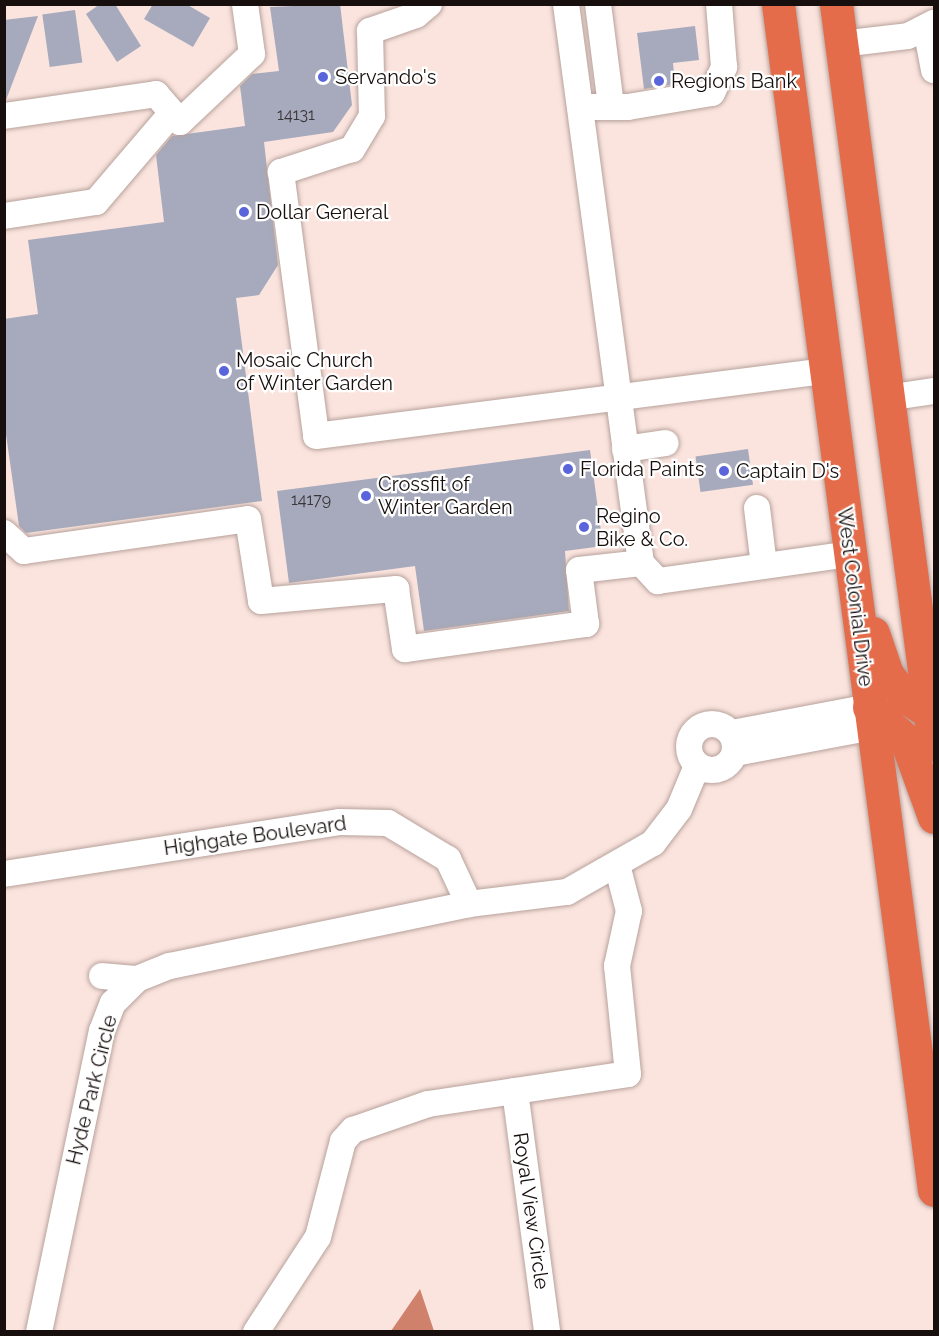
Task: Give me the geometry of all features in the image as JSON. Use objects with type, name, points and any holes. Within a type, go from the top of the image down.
[{"type":"highway","name":"West Colonial Drive","points":[[778,4],[934,1190]]},
{"type":"highway","points":[[825,4],[841,44]]},
{"type":"highway","points":[[836,4],[887,398],[932,712],[934,745]]},
{"type":"highway","points":[[850,560],[887,674],[904,696],[932,712]]},
{"type":"highway","points":[[871,717],[906,740],[934,817]]},
{"type":"lane","points":[[4,116],[156,94],[180,122],[252,54],[244,4]]},
{"type":"lane","points":[[429,4],[416,15],[370,31],[372,116],[352,149],[281,172],[316,436],[619,399],[825,370]]},
{"type":"lane","points":[[566,4],[641,563],[658,581],[764,566],[850,560]]},
{"type":"lane","points":[[598,4],[611,105]]},
{"type":"lane","points":[[580,107],[712,93],[723,68],[719,4]]},
{"type":"lane","points":[[841,44],[908,36],[930,26],[934,70]]},
{"type":"lane","points":[[4,216],[96,202],[172,113]]},
{"type":"lane","points":[[887,398],[934,391]]},
{"type":"lane","points":[[625,448],[666,443]]},
{"type":"lane","points":[[757,508],[764,566]]},
{"type":"lane","points":[[4,533],[24,551],[248,519],[261,601],[396,589],[405,649],[586,624],[579,570],[641,563]]},
{"type":"lane","points":[[733,743],[871,717]]},
{"type":"lane","points":[[718,724],[733,743],[720,770],[697,766],[688,744],[696,729],[718,724]]},
{"type":"lane","name":"Hyde Park Circle","points":[[39,1332],[102,1031],[113,1003],[138,979],[170,966],[469,904],[552,877],[617,865],[653,843],[679,809],[697,766]]},
{"type":"lane","name":"Highgate Boulevard","points":[[4,874],[339,822],[388,823],[448,859],[469,904]]},
{"type":"lane","points":[[256,1332],[318,1237],[343,1141],[353,1130],[428,1104],[628,1074],[617,966],[629,911],[617,865]]},
{"type":"lane","points":[[102,976],[138,979]]},
{"type":"lane","name":"Royal View Circle","points":[[515,1090],[547,1332]]},
{"type":"shaded area","points":[[420,1289],[434,1331],[391,1331]]},
{"type":"building","points":[[100,4],[115,4],[141,46],[117,62],[86,14]]},
{"type":"building","points":[[153,4],[186,4],[210,18],[193,47],[144,19]]},
{"type":"building","points":[[340,4],[352,105],[333,132],[264,142],[278,265],[259,295],[236,298],[262,501],[26,533],[19,526],[4,420],[4,319],[38,314],[28,240],[164,222],[156,155],[172,136],[245,126],[240,86],[252,74],[279,71],[270,7]]},
{"type":"building","points":[[75,10],[82,62],[50,67],[42,15]]},
{"type":"building","points":[[38,16],[6,100],[4,100],[4,20]]},
{"type":"building","name":"Regions Bank","points":[[695,26],[699,60],[673,63],[675,84],[644,89],[637,33]]},
{"type":"building","name":"Captain D's","points":[[748,449],[753,485],[701,492],[696,456]]},
{"type":"building","points":[[590,450],[603,546],[565,551],[569,611],[424,631],[415,566],[289,583],[277,491]]},
{"type":"place","name":"Servando's","points":[[323,77]]},
{"type":"place","name":"Regions Bank","points":[[659,81]]},
{"type":"place","name":"Dollar General","points":[[244,212]]},
{"type":"place","name":"Mosaic Church of Winter Garden","points":[[224,371]]},
{"type":"place","name":"Florida Paints","points":[[568,469]]},
{"type":"place","name":"Captain D's","points":[[724,471]]},
{"type":"place","name":"Crossfit of Winter Garden","points":[[366,496]]},
{"type":"place","name":"Regino Bike & Co.","points":[[584,527]]}]
